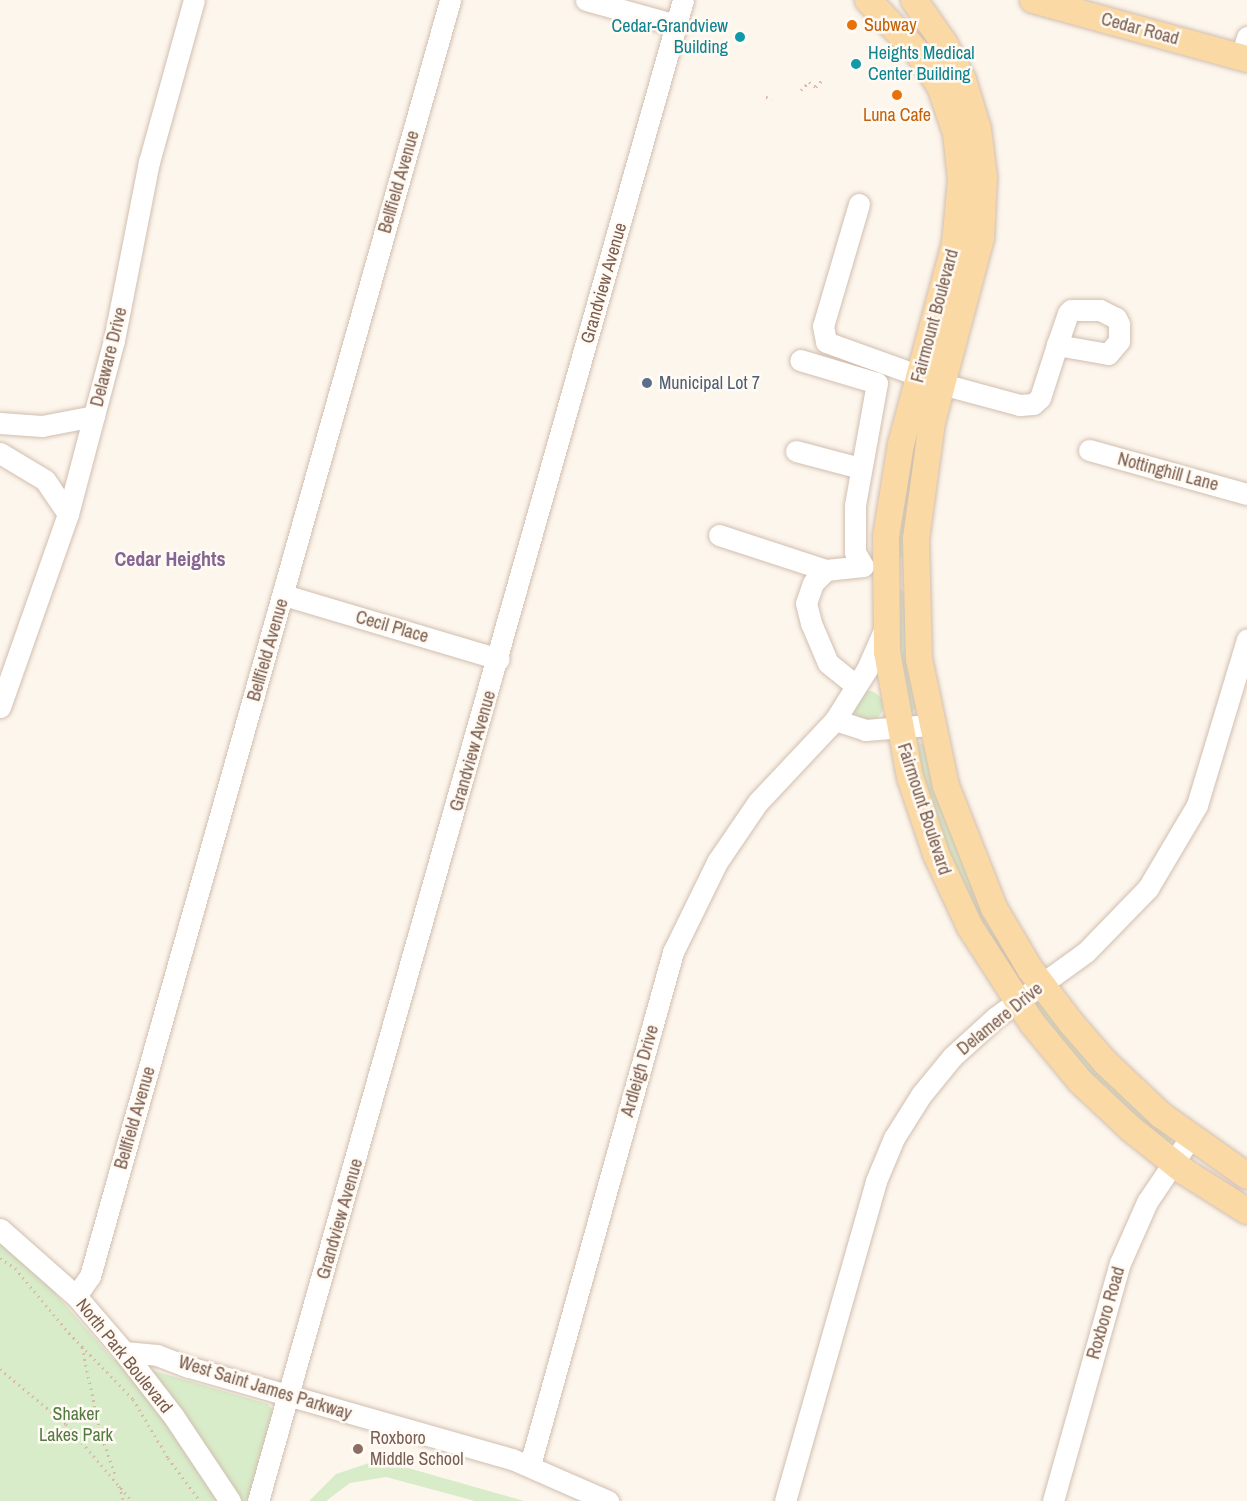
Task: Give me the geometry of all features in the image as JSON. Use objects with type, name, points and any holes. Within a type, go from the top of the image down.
[{"type":"main road","name":"Fairmount Boulevard","points":[[868,0],[927,65],[963,115]]},
{"type":"main road","name":"Fairmount Boulevard","points":[[914,0],[950,53],[963,115],[960,213],[930,380],[914,569],[916,639],[930,725],[949,796],[973,862],[1007,931],[1042,984],[1106,1063],[1190,1138],[1247,1176]]},
{"type":"main road","name":"Cedar Road","points":[[1033,0],[1245,51]]},
{"type":"main road","name":"Fairmount Boulevard","points":[[930,380],[892,482],[874,568],[899,730],[913,786],[947,879],[985,952],[1017,1002],[1091,1092],[1173,1162],[1247,1211]]},
{"type":"main road","points":[[874,568],[914,569]]},
{"type":"street","name":"Delaware Drive","points":[[0,707],[68,514],[118,324],[149,162],[194,0]]},
{"type":"street","name":"Bellfield Avenue","points":[[76,1296],[90,1275],[284,596],[450,0]]},
{"type":"street","points":[[586,0],[676,25]]},
{"type":"street","name":"Grandview Avenue","points":[[258,1501],[290,1396],[499,659],[683,0]]},
{"type":"street","points":[[859,204],[824,336],[832,347],[930,380],[1020,405],[1034,404],[1040,398],[1057,345]]},
{"type":"street","points":[[800,360],[877,383],[860,468],[853,532],[855,552],[874,568]]},
{"type":"street","points":[[0,423],[42,426],[94,416]]},
{"type":"street","name":"Nottinghill Lane","points":[[1089,450],[1247,494]]},
{"type":"street","points":[[796,451],[860,468]]},
{"type":"street","points":[[0,453],[45,480],[68,514]]},
{"type":"street","points":[[719,535],[826,570],[874,568]]},
{"type":"street","points":[[826,570],[813,583],[806,603],[811,623],[828,663],[856,686]]},
{"type":"street","name":"Cecil Place","points":[[284,596],[499,659]]},
{"type":"street","name":"Ardleigh Drive","points":[[530,1465],[673,952],[717,862],[758,802],[835,720],[856,686],[885,628]]},
{"type":"street","name":"Delamere Drive","points":[[785,1501],[876,1181],[894,1138],[936,1074],[980,1031],[1086,952],[1123,918],[1176,845],[1209,771],[1247,639]]},
{"type":"street","points":[[835,720],[852,729],[899,730],[930,725]]},
{"type":"street","name":"Roxboro Road","points":[[1053,1501],[1120,1263],[1147,1202],[1190,1138]]},
{"type":"street","name":"North Park Boulevard","points":[[0,1228],[76,1296],[124,1352],[174,1417],[230,1501]]},
{"type":"street","name":"West Saint James Parkway","points":[[124,1352],[157,1355],[530,1465],[608,1501]]},
{"type":"path","points":[[801,90],[809,82],[816,87],[823,79]]},
{"type":"path","points":[[766,97],[772,99]]},
{"type":"path","points":[[0,1258],[15,1268],[81,1345],[133,1399],[168,1458],[200,1501]]},
{"type":"path","points":[[81,1345],[100,1432],[124,1501]]},
{"type":"path","points":[[0,1369],[66,1424],[117,1479],[132,1501]]},
{"type":"green space","points":[[924,390],[905,556],[899,558],[892,550]]},
{"type":"green space","points":[[896,586],[907,595],[917,708],[910,713],[892,588]]},
{"type":"green space","points":[[868,691],[874,692],[882,700],[882,712],[874,720],[868,721],[862,720],[854,712],[853,706],[854,700],[862,692]]},
{"type":"green space","points":[[919,742],[926,747],[1022,980],[1020,982],[962,897],[912,747]]},
{"type":"green space","points":[[1040,1001],[1173,1138],[1169,1144],[1083,1071],[1033,1005]]},
{"type":"green space","name":"Shaker Lakes Park","points":[[0,1240],[34,1269],[113,1359],[268,1404],[273,1410],[250,1501],[0,1501]]},
{"type":"green space","points":[[369,1463],[401,1466],[524,1501],[475,1501],[386,1477],[350,1483],[326,1501],[309,1501],[336,1474]]},
{"type":"place","name":"Subway","points":[[852,25]]},
{"type":"place","name":"Cedar-Grandview Building","points":[[740,37]]},
{"type":"place","name":"Heights Medical Center Building","points":[[856,64]]},
{"type":"place","name":"Luna Cafe","points":[[897,95]]},
{"type":"place","name":"Municipal Lot 7","points":[[647,383]]},
{"type":"place","name":"Roxboro Middle School","points":[[358,1449]]},
{"type":"district","name":"Cedar Heights","points":[[170,558]]}]
